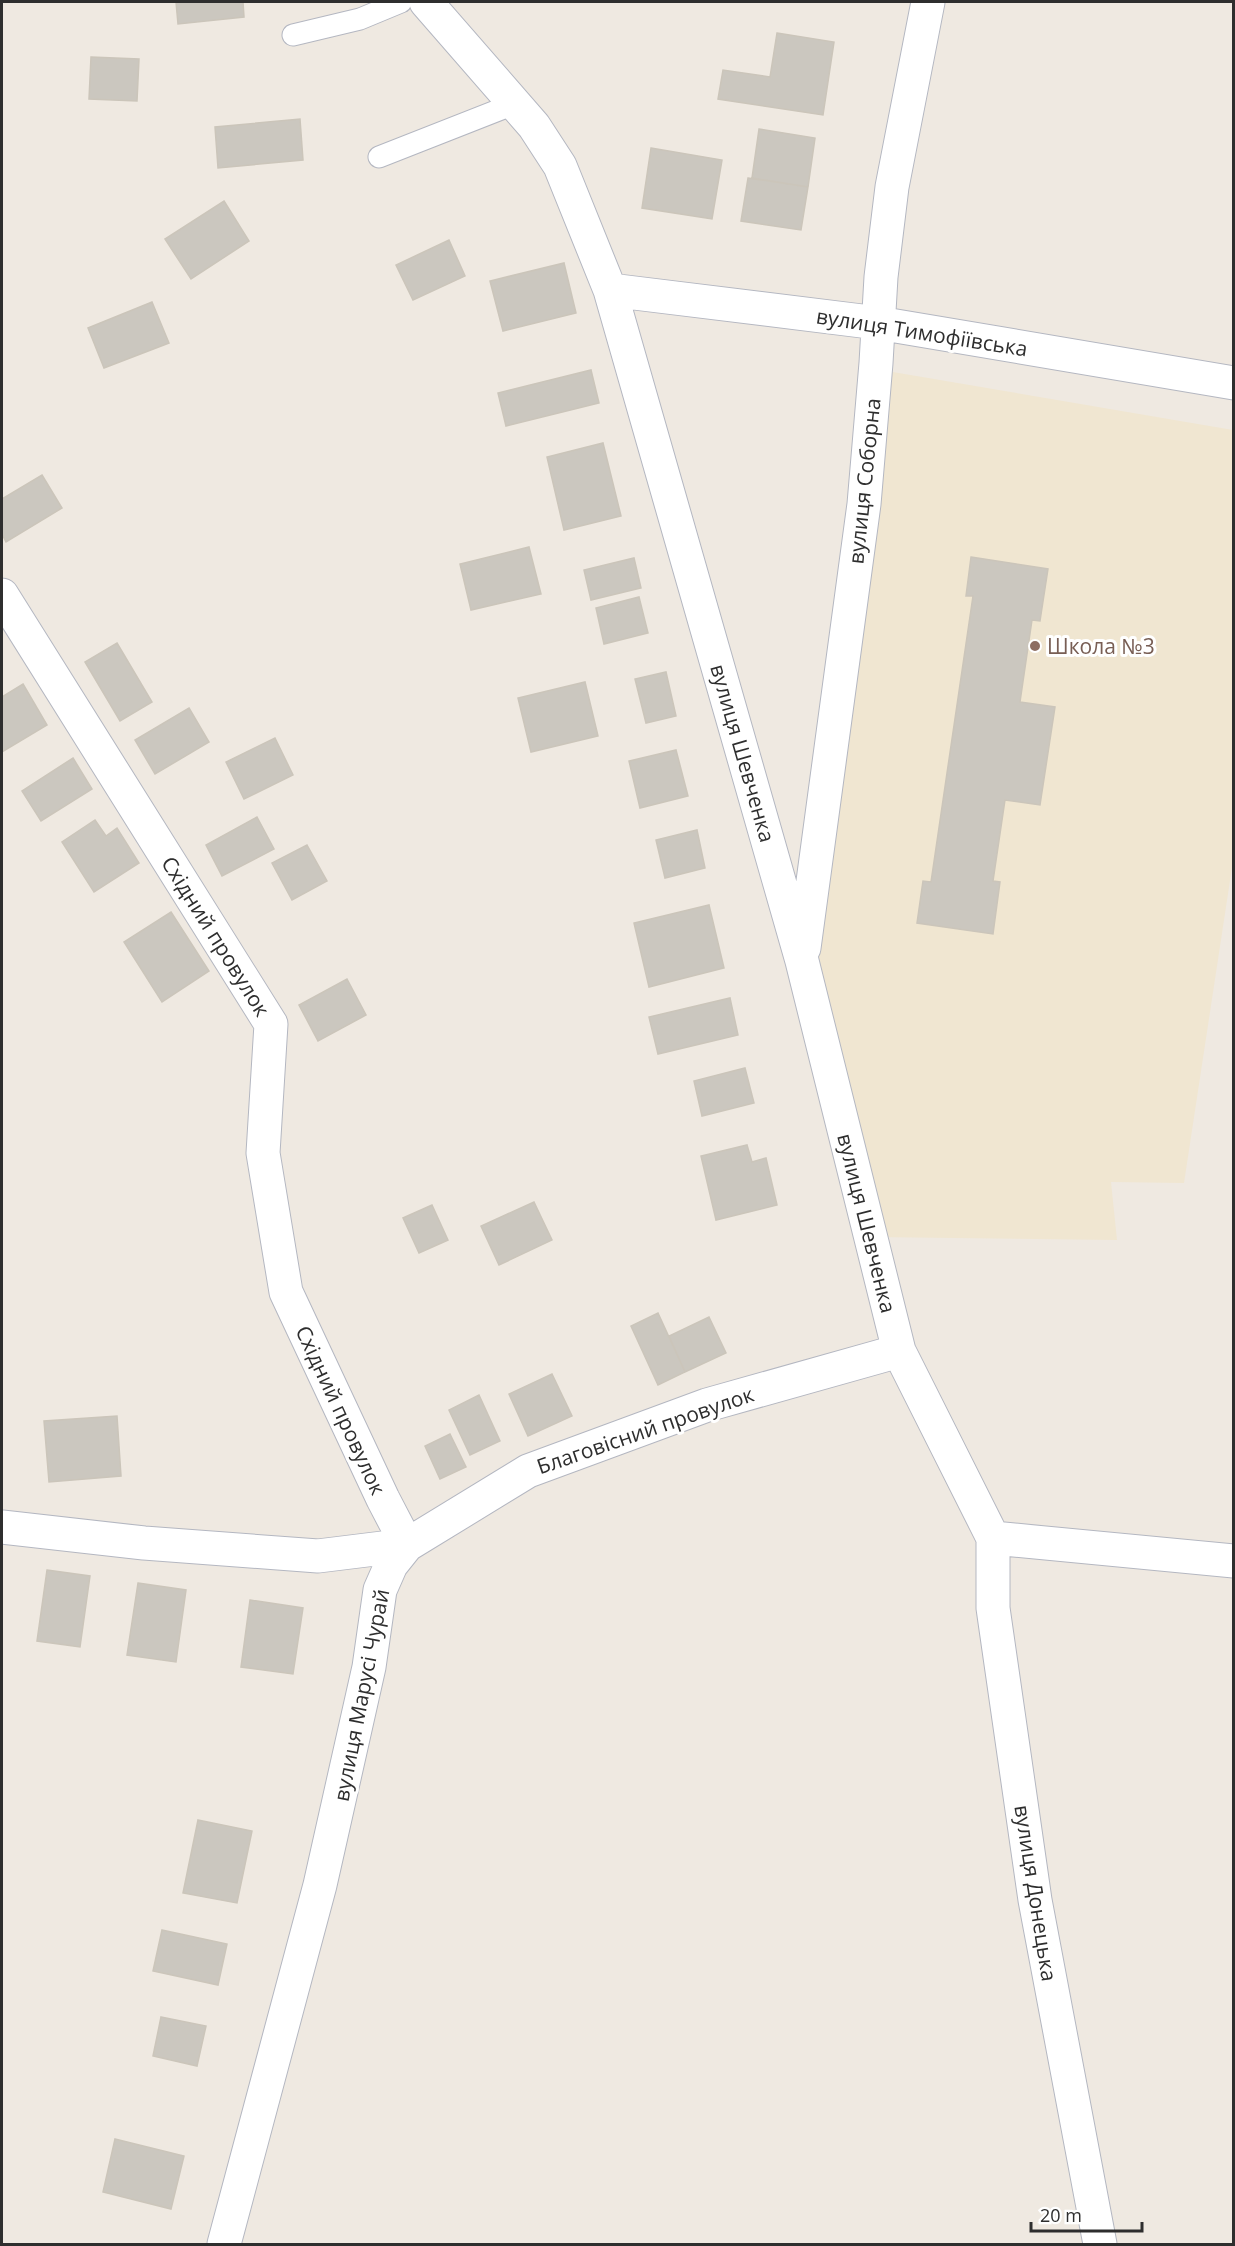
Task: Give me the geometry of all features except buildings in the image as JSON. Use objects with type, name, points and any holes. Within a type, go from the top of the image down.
[{"type":"street","name":"вулиця Шевченка","points":[[426,2],[534,126],[560,166],[610,290],[802,961],[899,1350],[993,1538]]},
{"type":"street","name":"вулиця Соборна","points":[[802,961],[864,504],[881,277],[892,187],[928,2]]},
{"type":"street","name":"вулиця Тимофіївська","points":[[610,290],[878,323],[1233,383]]},
{"type":"street","name":"Східний провулок","points":[[2,595],[271,1024],[263,1153],[286,1292],[407,1545]]},
{"type":"street","name":"Благовісний провулок","points":[[407,1545],[528,1471],[707,1405],[899,1350]]},
{"type":"street","points":[[2,1527],[144,1543],[318,1556],[407,1545]]},
{"type":"street","points":[[993,1538],[1233,1561]]},
{"type":"street","name":"вулиця Донецька","points":[[993,1538],[993,1608],[1035,1900],[1100,2244]]},
{"type":"street","name":"вулиця Марусі Чурай","points":[[224,2244],[320,1885],[369,1667],[380,1590],[391,1564],[407,1545]]},
{"type":"lane","points":[[293,35],[360,19],[401,2]]},
{"type":"lane","points":[[380,157],[514,104]]},
{"type":"shaded area","name":"Школа №3","points":[[881,370],[1233,430],[1233,861],[1184,1183],[1111,1182],[1117,1240],[869,1237],[797,892]]},
{"type":"place","name":"Школа №3","points":[[1035,646]]}]
